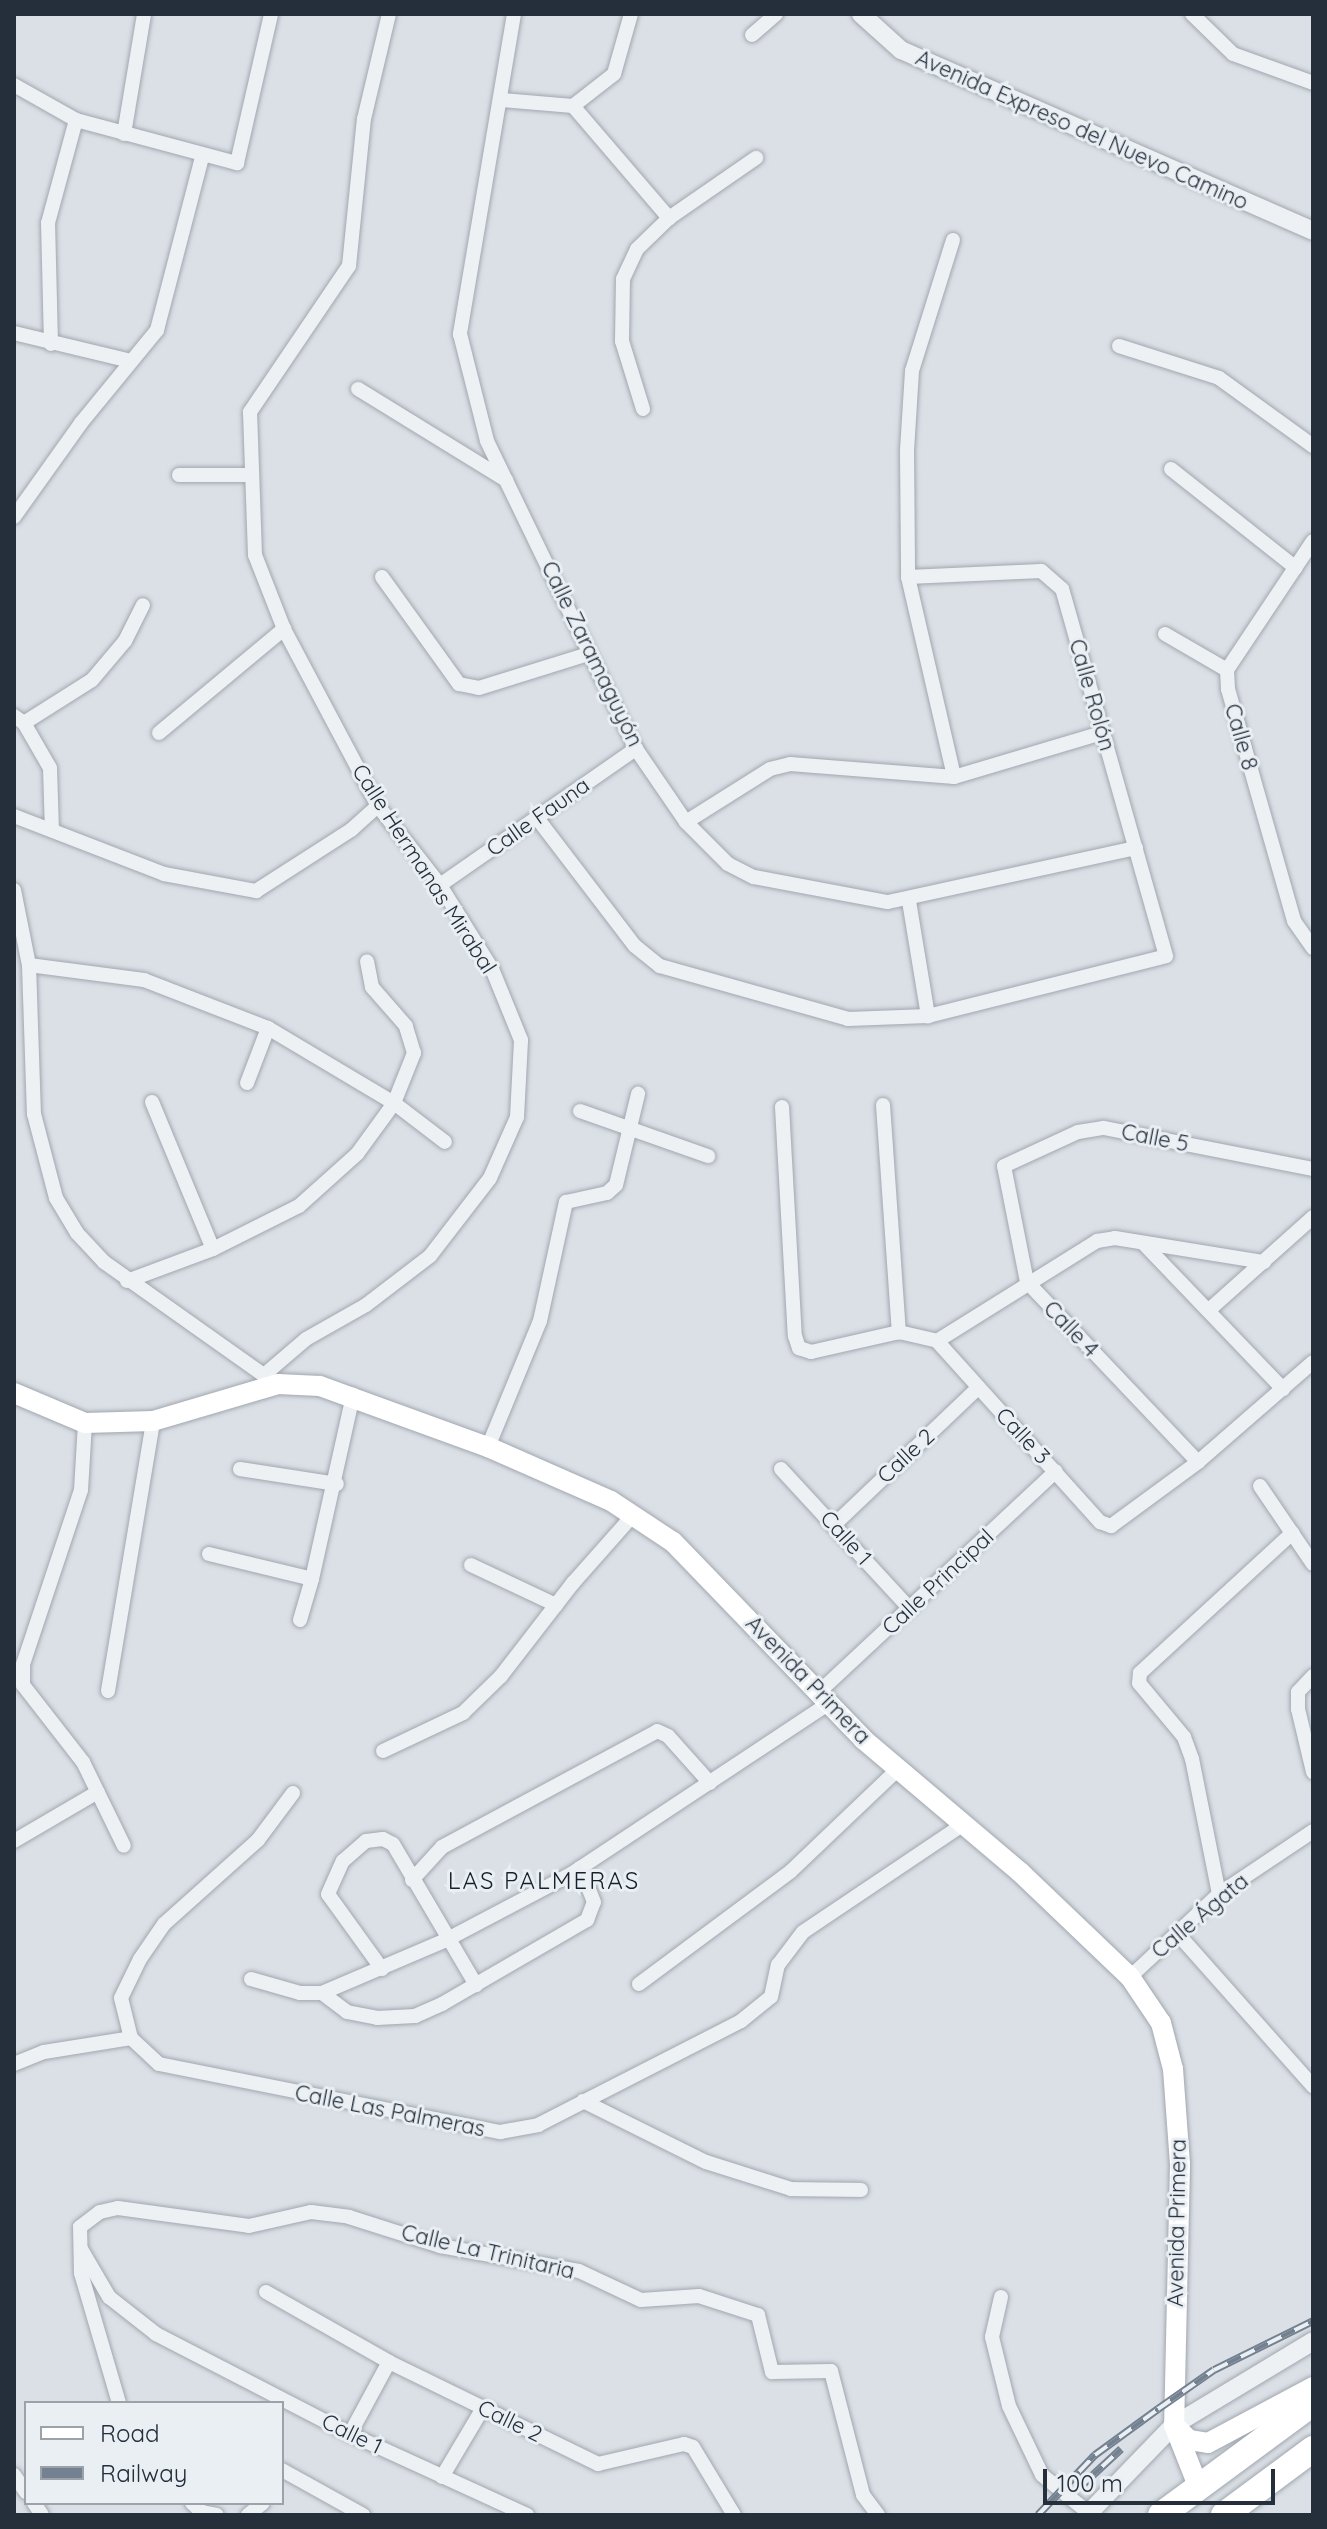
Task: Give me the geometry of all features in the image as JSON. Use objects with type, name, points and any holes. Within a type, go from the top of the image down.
[{"type":"highway","points":[[1161,2515],[1313,2403]]},
{"type":"highway","points":[[1237,2511],[1313,2449]]},
{"type":"main road","name":"Avenida Primera","points":[[14,1393],[85,1423],[153,1421],[271,1380],[320,1386],[353,1395],[488,1447],[634,1514],[700,1567],[897,1770],[1020,1872],[1130,1977],[1167,2038],[1177,2099],[1180,2278],[1172,2355],[1174,2425],[1198,2486]]},
{"type":"main road","points":[[1174,2425],[1189,2440],[1208,2443],[1313,2387]]},
{"type":"street","points":[[124,134],[144,14]]},
{"type":"street","points":[[14,85],[76,120],[202,157],[237,163],[271,14]]},
{"type":"street","name":"Calle Hermanas Mirabal","points":[[271,1380],[306,1339],[366,1305],[430,1256],[490,1178],[517,1117],[521,1040],[492,969],[440,885],[378,806],[284,629],[255,555],[250,412],[349,266],[364,119],[389,14]]},
{"type":"street","name":"Calle Zaramaguyón","points":[[514,14],[502,100],[460,334],[487,441],[636,749],[686,822],[728,864],[754,877],[823,894],[909,901],[1136,848]]},
{"type":"street","points":[[502,100],[573,106],[614,74],[631,14]]},
{"type":"street","points":[[752,35],[776,14]]},
{"type":"street","name":"Avenida Expreso del Nuevo Camino","points":[[861,14],[901,50],[1313,231]]},
{"type":"street","points":[[1192,14],[1233,54],[1313,83]]},
{"type":"street","points":[[573,106],[669,218]]},
{"type":"street","points":[[51,344],[48,223],[76,120]]},
{"type":"street","points":[[14,517],[157,330],[202,157]]},
{"type":"street","points":[[643,409],[622,341],[623,279],[637,249],[669,218],[756,158]]},
{"type":"street","points":[[953,240],[908,395],[908,577],[954,777]]},
{"type":"street","points":[[14,333],[131,361]]},
{"type":"street","points":[[1119,346],[1219,378],[1313,446]]},
{"type":"street","points":[[358,389],[506,480]]},
{"type":"street","points":[[1171,469],[1296,568]]},
{"type":"street","points":[[179,475],[252,475]]},
{"type":"street","points":[[1165,634],[1227,670],[1313,541]]},
{"type":"street","name":"Calle Rolón","points":[[908,577],[1041,571],[1054,577],[1062,589],[1166,956],[928,1016]]},
{"type":"street","points":[[382,577],[459,684],[479,688],[588,654]]},
{"type":"street","points":[[52,830],[50,768],[19,719],[92,680],[125,641],[143,605]]},
{"type":"street","points":[[159,733],[284,629]]},
{"type":"street","name":"Calle 8","points":[[1227,670],[1228,689],[1294,921],[1313,948]]},
{"type":"street","points":[[686,822],[770,769],[790,764],[954,777],[1102,733]]},
{"type":"street","name":"Calle Fauna","points":[[440,885],[636,749]]},
{"type":"street","points":[[14,816],[164,874],[256,891],[325,848],[378,806]]},
{"type":"street","points":[[537,818],[635,946],[660,966],[848,1019],[928,1016],[909,901]]},
{"type":"street","points":[[14,890],[29,965],[34,1114],[42,1159],[77,1233],[127,1281],[271,1380]]},
{"type":"street","points":[[127,1281],[213,1249],[299,1206],[357,1154],[394,1103],[411,1072],[414,1042],[372,987],[367,961]]},
{"type":"street","points":[[29,965],[144,980],[268,1028],[394,1103],[445,1142]]},
{"type":"street","points":[[247,1083],[268,1028]]},
{"type":"street","points":[[488,1447],[540,1321],[566,1202],[607,1193],[616,1185],[625,1130],[638,1094]]},
{"type":"street","points":[[152,1102],[213,1249]]},
{"type":"street","points":[[883,1105],[899,1332]]},
{"type":"street","points":[[782,1107],[799,1348],[811,1352],[899,1332],[937,1341],[1097,1241],[1115,1238],[1264,1262]]},
{"type":"street","points":[[580,1111],[625,1130],[708,1156]]},
{"type":"street","name":"Calle 5","points":[[1004,1166],[1078,1132],[1104,1128],[1313,1169]]},
{"type":"street","name":"Calle 4","points":[[1004,1166],[1027,1282],[1198,1462]]},
{"type":"street","points":[[1209,1310],[1313,1217]]},
{"type":"street","points":[[1144,1244],[1283,1389]]},
{"type":"street","name":"Calle 3","points":[[937,1341],[1100,1522],[1111,1526],[1198,1462]]},
{"type":"street","points":[[1198,1462],[1313,1362]]},
{"type":"street","name":"Calle 2","points":[[834,1525],[978,1388]]},
{"type":"street","points":[[300,1620],[337,1484],[353,1395]]},
{"type":"street","points":[[108,1691],[153,1421]]},
{"type":"street","points":[[85,1423],[81,1490],[23,1664],[23,1685],[83,1762],[124,1846]]},
{"type":"street","points":[[240,1469],[337,1484]]},
{"type":"street","name":"Calle 1","points":[[781,1469],[910,1609]]},
{"type":"street","name":"Calle Principal","points":[[322,1993],[446,1940],[580,1868],[710,1783],[824,1698],[910,1609],[1056,1471]]},
{"type":"street","points":[[1260,1486],[1313,1564]]},
{"type":"street","points":[[383,1751],[463,1713],[501,1676],[556,1605],[634,1514]]},
{"type":"street","points":[[1219,1894],[1188,1748],[1139,1683],[1140,1673],[1292,1533]]},
{"type":"street","points":[[209,1554],[312,1579]]},
{"type":"street","points":[[471,1565],[556,1605]]},
{"type":"street","points":[[1313,1676],[1298,1692],[1298,1709],[1313,1772]]},
{"type":"street","points":[[412,1880],[442,1847],[657,1731],[668,1736],[710,1783]]},
{"type":"street","points":[[639,1984],[791,1871],[897,1770]]},
{"type":"street","points":[[14,1841],[98,1792]]},
{"type":"street","points":[[14,2064],[44,2052],[131,2038],[121,1998],[140,1959],[164,1924],[258,1840],[293,1793]]},
{"type":"street","name":"Calle Las Palmeras","points":[[131,2038],[159,2064],[500,2132],[538,2125],[741,2021],[771,1997],[778,1965],[803,1932],[961,1826]]},
{"type":"street","name":"Calle Ágata","points":[[1130,1977],[1219,1894],[1313,1831]]},
{"type":"street","points":[[382,1969],[332,1904],[331,1882],[343,1861],[366,1841],[383,1839],[393,1844],[446,1940],[476,1985]]},
{"type":"street","points":[[251,1979],[300,1993],[322,1993],[347,2012],[377,2018],[415,2016],[476,1985],[593,1913],[580,1868]]},
{"type":"street","points":[[1177,1933],[1313,2086]]},
{"type":"street","points":[[583,2101],[706,2162],[791,2189],[861,2190]]},
{"type":"street","name":"Calle La Trinitaria","points":[[80,2248],[80,2227],[100,2212],[118,2208],[249,2226],[311,2212],[349,2217],[440,2246],[579,2271],[641,2300],[699,2296],[750,2311],[762,2321],[772,2372],[831,2371],[863,2495],[878,2515]]},
{"type":"street","points":[[80,2248],[81,2273],[118,2401]]},
{"type":"street","name":"Calle 1","points":[[80,2248],[109,2297],[131,2319],[350,2434],[527,2515]]},
{"type":"street","name":"Calle 2","points":[[266,2292],[389,2362],[598,2464],[684,2444],[693,2447],[734,2515]]},
{"type":"street","points":[[1001,2297],[992,2337],[1009,2406],[1042,2475],[1088,2514],[1174,2425],[1313,2341]]},
{"type":"street","points":[[350,2434],[389,2362]]},
{"type":"street","points":[[442,2477],[483,2408]]},
{"type":"street","points":[[284,2471],[363,2515]]},
{"type":"street","points":[[194,2505],[202,2512],[217,2515]]},
{"type":"railway","points":[[1038,2515],[1095,2455],[1158,2409],[1214,2370],[1313,2321]]},
{"type":"railway","points":[[1080,2487],[1121,2449]]},
{"type":"district","name":"LAS PALMERAS","points":[[544,1881]]}]
